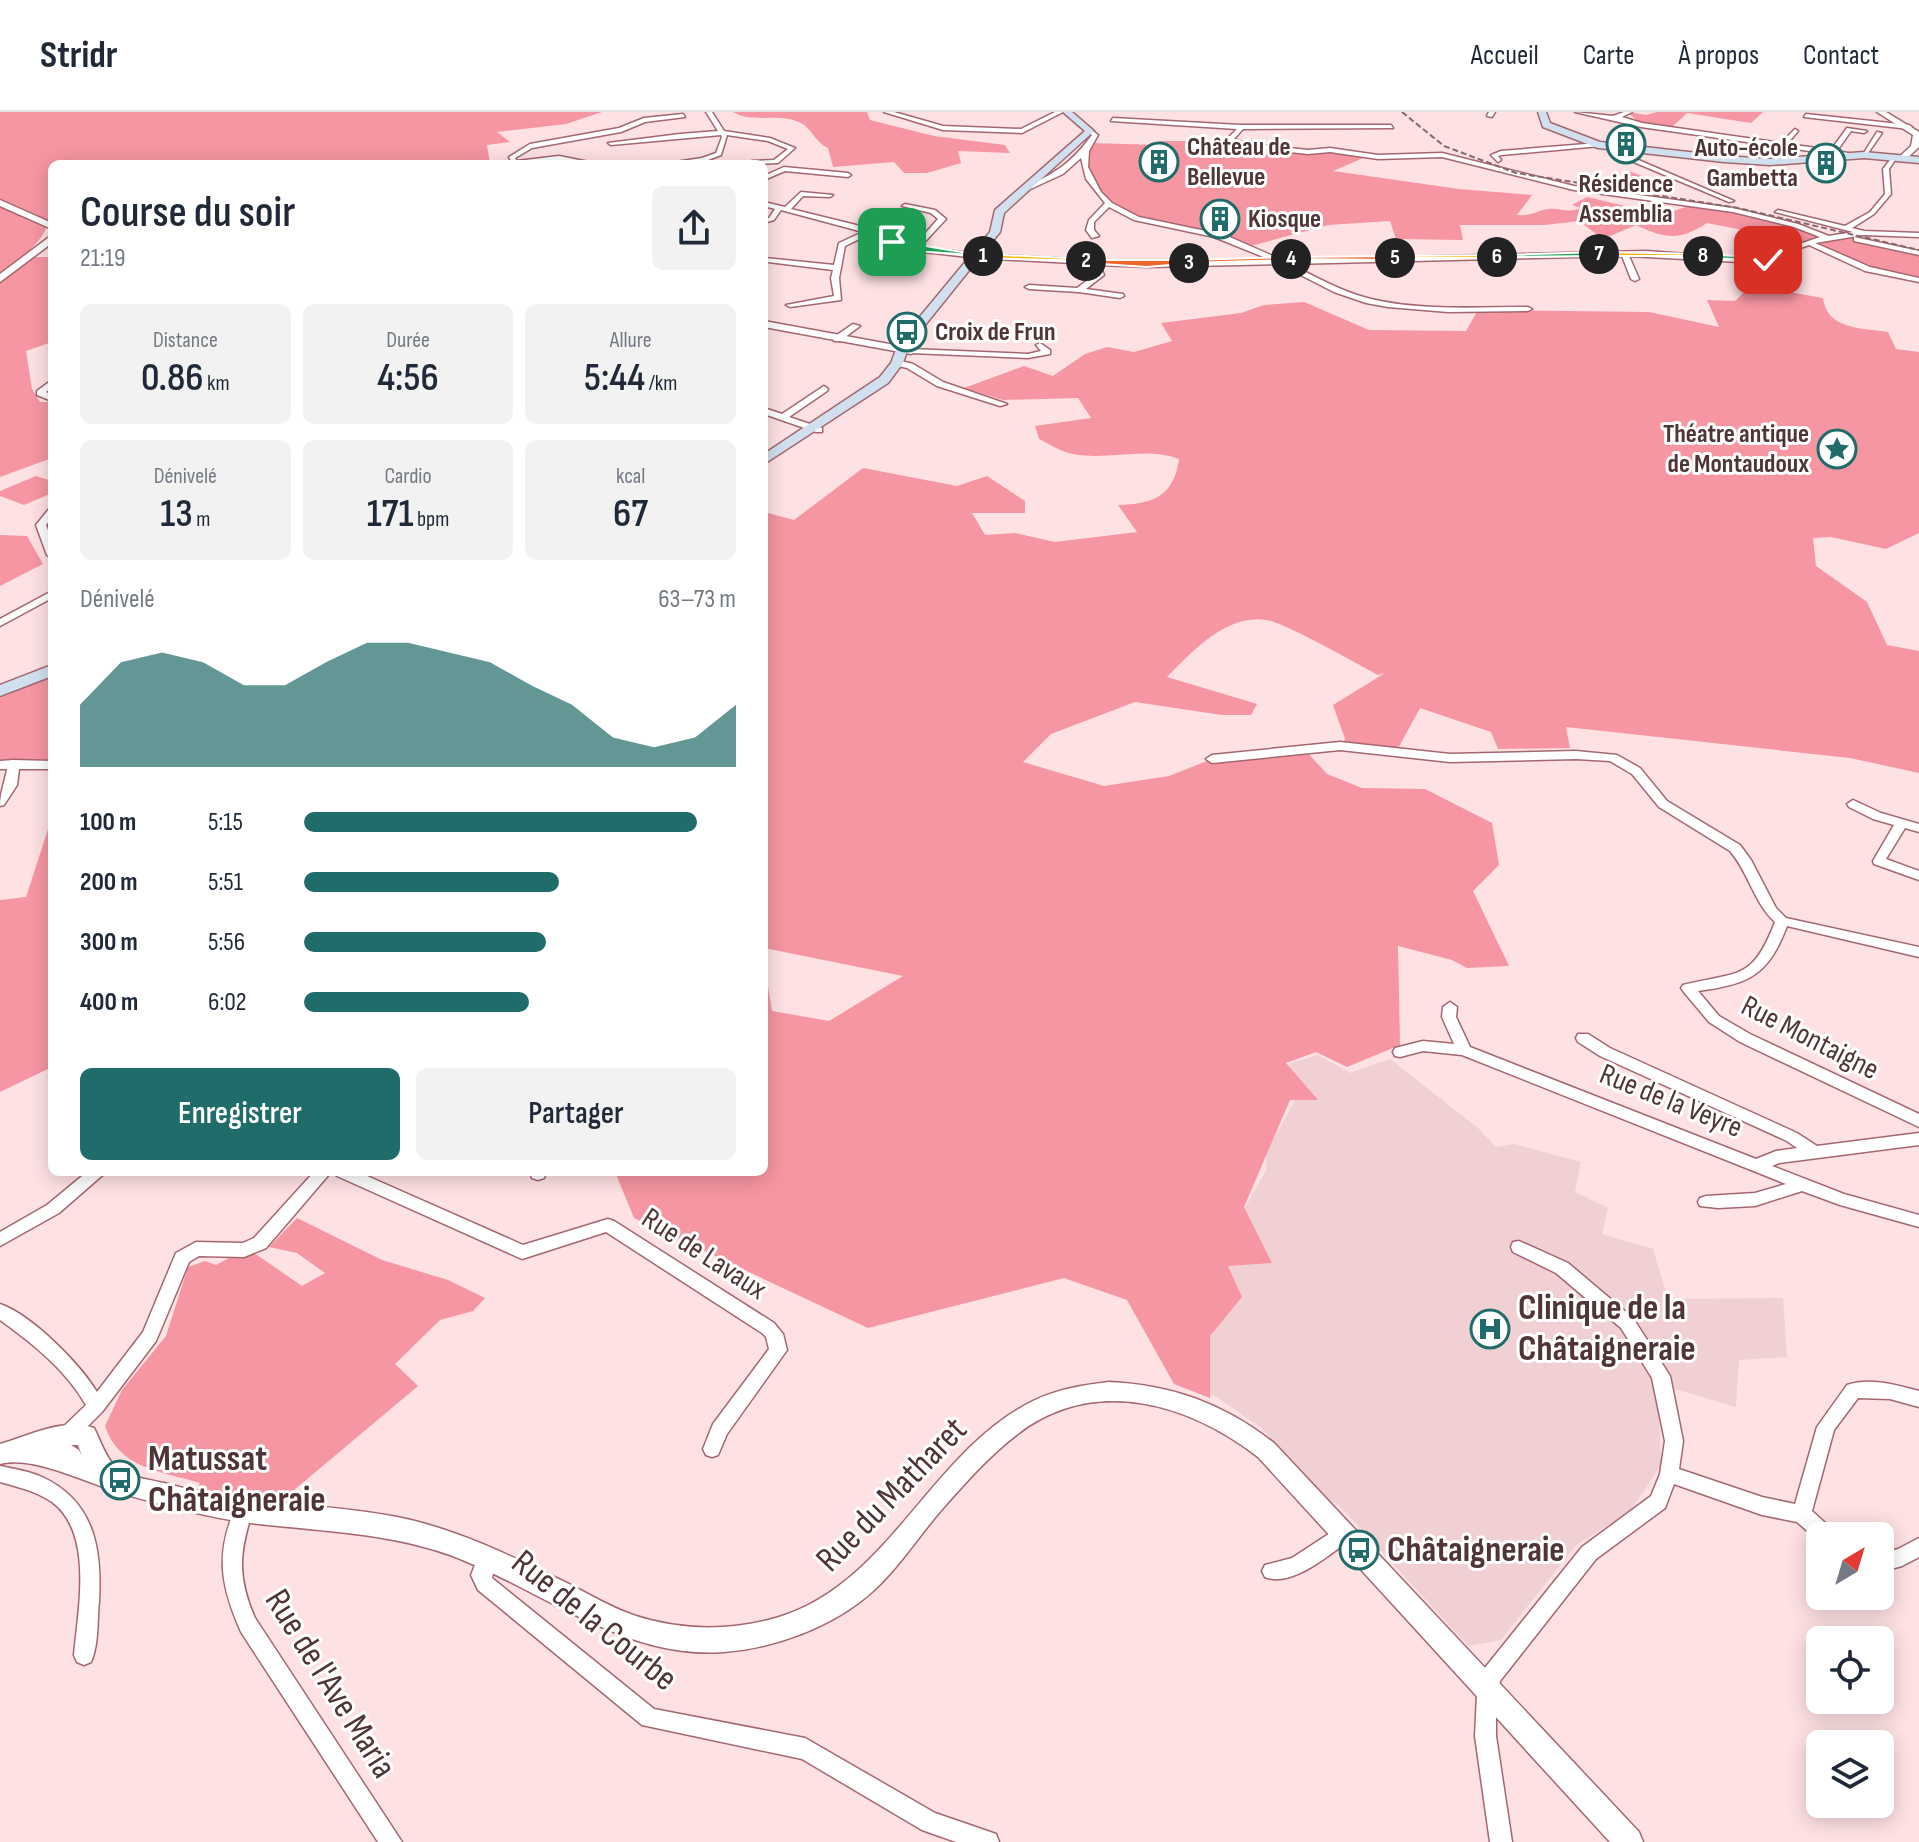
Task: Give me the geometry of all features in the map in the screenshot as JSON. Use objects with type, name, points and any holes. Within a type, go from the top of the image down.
[{"type":"main road","points":[[768,460],[875,394],[900,352],[996,230],[999,212],[1092,132],[1067,112]]},
{"type":"main road","points":[[1542,112],[1543,121],[1551,129],[1611,147],[1764,162],[1851,155],[1919,160]]},
{"type":"main road","points":[[0,691],[48,672]]},
{"type":"street","points":[[694,160],[719,154],[724,133],[709,112]]},
{"type":"street","points":[[887,112],[943,128],[1022,131],[1060,112]]},
{"type":"street","points":[[1122,112],[1110,122],[1240,127],[1391,127]]},
{"type":"street","points":[[1578,112],[1601,117],[1624,116],[1650,125],[1851,155]]},
{"type":"street","points":[[1845,232],[1872,213],[1888,194],[1886,169],[1915,147],[1916,138],[1909,127],[1882,114],[1857,112]]},
{"type":"street","points":[[513,160],[511,158],[515,153],[530,146],[621,130],[644,120],[683,116]]},
{"type":"street","points":[[1806,116],[1909,127]]},
{"type":"street","points":[[1240,127],[1230,139],[1244,145],[1308,152],[1330,150],[1378,157],[1442,155],[1586,190],[1733,210],[1826,237]]},
{"type":"street","points":[[1834,151],[1849,129],[1916,138]]},
{"type":"street","points":[[1783,144],[1795,131]]},
{"type":"street","points":[[1024,190],[1061,173],[1083,152],[1092,132]]},
{"type":"street","points":[[611,143],[695,133],[724,133],[754,134],[792,148],[776,162],[768,162]]},
{"type":"street","points":[[1864,155],[1879,133]]},
{"type":"street","points":[[1803,147],[1811,137]]},
{"type":"street","points":[[1498,160],[1494,155],[1598,145]]},
{"type":"street","points":[[1611,147],[1612,151],[1717,198],[1919,253]]},
{"type":"street","points":[[1083,152],[1085,171],[1107,205],[1148,223],[1204,232],[1367,300],[1419,307],[1528,309]]},
{"type":"street","points":[[529,160],[571,160]]},
{"type":"street","points":[[1478,165],[1498,160],[1517,166]]},
{"type":"street","points":[[776,162],[784,169]]},
{"type":"street","points":[[768,176],[784,169],[848,175]]},
{"type":"street","points":[[768,220],[805,192],[830,195]]},
{"type":"street","points":[[0,203],[48,224]]},
{"type":"street","points":[[768,205],[869,232],[915,249],[977,256],[1147,265],[1625,254],[1764,261],[1845,232],[1919,235]]},
{"type":"street","points":[[1095,236],[1090,230],[1091,221],[1107,205]]},
{"type":"street","points":[[905,206],[933,211],[942,219],[915,249]]},
{"type":"street","points":[[790,305],[838,298],[837,268],[842,245],[869,232]]},
{"type":"street","points":[[0,279],[48,241]]},
{"type":"street","points":[[1809,243],[1868,269],[1919,280]]},
{"type":"street","points":[[40,248],[48,250]]},
{"type":"street","points":[[1625,254],[1635,279]]},
{"type":"street","points":[[768,260],[837,268]]},
{"type":"street","points":[[1079,290],[1100,275],[1095,262]]},
{"type":"street","points":[[1029,287],[1120,296]]},
{"type":"street","points":[[768,325],[900,352],[1028,356],[1047,352],[1040,345]]},
{"type":"street","points":[[837,339],[856,326]]},
{"type":"street","points":[[900,352],[940,384],[1003,404]]},
{"type":"street","points":[[782,418],[824,389]]},
{"type":"street","points":[[768,413],[816,429]]},
{"type":"street","points":[[48,516],[41,525],[48,532]]},
{"type":"street","points":[[0,623],[48,596]]},
{"type":"street","points":[[1212,759],[1340,746],[1450,758],[1576,755],[1613,758],[1636,771],[1663,804],[1735,848],[1745,860],[1770,910],[1782,921],[1919,952]]},
{"type":"street","points":[[0,802],[11,785],[7,764],[48,765]]},
{"type":"street","points":[[1853,804],[1919,828]]},
{"type":"street","points":[[1901,823],[1879,861],[1919,876]]},
{"type":"street","name":"Rue Montaigne","points":[[1782,921],[1762,967],[1728,982],[1688,988],[1714,1019],[1745,1038],[1919,1121]]},
{"type":"street","points":[[1450,1007],[1449,1017],[1464,1050]]},
{"type":"street","points":[[1583,1038],[1605,1052],[1792,1137],[1814,1152]]},
{"type":"street","name":"Rue de la Veyre","points":[[1400,1052],[1423,1046],[1464,1050],[1801,1184],[1919,1221]]},
{"type":"street","points":[[1757,1166],[1776,1157],[1919,1139]]},
{"type":"street","points":[[0,1240],[53,1209],[93,1176]]},
{"type":"street","points":[[73,1442],[150,1336],[182,1258],[196,1249],[244,1250],[260,1243],[319,1176]]},
{"type":"street","name":"Rue de Lavaux","points":[[352,1176],[522,1252],[608,1225],[768,1328],[774,1334],[778,1350],[719,1430],[712,1449]]},
{"type":"street","points":[[1706,1202],[1733,1203],[1784,1194],[1801,1184]]},
{"type":"street","points":[[1501,1842],[1487,1729],[1491,1676],[1574,1569],[1606,1538],[1658,1502],[1669,1474],[1674,1441],[1671,1413],[1654,1361],[1627,1323],[1562,1268],[1519,1247]]},
{"type":"street","points":[[0,1311],[52,1348],[84,1383],[96,1407]]},
{"type":"street","points":[[1802,1514],[1826,1427],[1853,1390],[1890,1391],[1919,1399]]},
{"type":"street","name":"Rue du Matharet","points":[[7,1453],[73,1442],[96,1475],[184,1501],[399,1529],[428,1536],[661,1637],[727,1642],[761,1637],[816,1616],[863,1584],[987,1447],[1014,1424],[1064,1400],[1121,1392],[1178,1399],[1233,1424],[1266,1450],[1629,1842]]},
{"type":"street","points":[[0,1474],[48,1487],[72,1510],[82,1527],[91,1572],[84,1655]]},
{"type":"street","points":[[1669,1474],[1762,1506],[1802,1514],[1811,1522]]},
{"type":"street","name":"Rue de l'Ave Maria","points":[[244,1510],[230,1561],[231,1588],[248,1625],[391,1842]]},
{"type":"street","points":[[1272,1571],[1296,1566],[1344,1533]]},
{"type":"street","points":[[1894,1559],[1919,1547]]},
{"type":"street","name":"Rue de la Courbe","points":[[486,1561],[481,1575],[485,1584],[649,1718],[805,1749],[930,1822],[988,1842]]},
{"type":"shaded area","points":[[0,112],[602,112],[566,124],[497,132],[510,142],[487,145],[489,160],[48,160],[48,223],[42,236],[22,257],[48,257],[48,343],[26,351],[32,389],[40,402],[48,402],[48,459],[0,477]]},
{"type":"shaded area","points":[[733,112],[867,112],[870,120],[934,136],[1005,145],[1010,153],[958,151],[961,163],[927,173],[904,173],[894,162],[833,167],[828,148],[801,123]]},
{"type":"shaded area","points":[[1628,112],[1646,115],[1657,112],[1763,112],[1751,123],[1687,113],[1672,127],[1637,121]]},
{"type":"shaded area","points":[[1160,141],[1228,141],[1237,147],[1302,149],[1368,156],[1333,171],[1459,189],[1532,195],[1517,215],[1548,209],[1576,210],[1581,208],[1572,205],[1587,197],[1663,215],[1691,205],[1733,210],[1819,236],[1804,242],[1760,227],[1743,230],[1707,223],[1688,233],[1672,236],[1636,225],[1603,239],[1579,221],[1545,225],[1460,225],[1463,240],[1396,239],[1390,221],[1328,225],[1251,246],[1205,230],[1143,220],[1108,204],[1087,170],[1086,151],[1092,143],[1158,145]]},
{"type":"shaded area","points":[[1629,171],[1665,185],[1644,191],[1605,187]]},
{"type":"shaded area","points":[[1847,237],[1919,253],[1919,278],[1868,268],[1817,244]]},
{"type":"shaded area","points":[[1751,285],[1823,298],[1831,316],[1838,322],[1888,332],[1896,349],[1919,352],[1919,533],[1886,549],[1831,537],[1813,538],[1816,566],[1867,602],[1887,645],[1919,651],[1919,773],[1850,758],[1566,727],[1570,748],[1498,749],[1491,732],[1420,708],[1395,754],[1340,746],[1345,739],[1333,705],[1385,673],[1378,675],[1304,635],[1266,620],[1237,623],[1224,629],[1187,657],[1167,677],[1257,704],[1251,715],[1222,715],[1135,702],[1051,734],[1023,762],[1104,786],[1169,776],[1212,759],[1304,749],[1327,774],[1362,788],[1425,789],[1492,823],[1499,865],[1473,891],[1509,966],[1467,968],[1452,960],[1398,946],[1400,1045],[1347,1067],[1316,1052],[1286,1063],[1318,1100],[1290,1100],[1244,1207],[1272,1263],[1228,1266],[1242,1297],[1210,1336],[1210,1398],[1174,1384],[1127,1300],[1064,1278],[868,1328],[634,1218],[617,1176],[768,1176],[768,986],[772,1011],[829,1021],[903,976],[768,949],[768,513],[794,520],[863,468],[957,486],[987,476],[1025,501],[1025,513],[972,513],[985,535],[1015,533],[1055,542],[1137,532],[1118,505],[1141,503],[1159,496],[1172,482],[1179,459],[1153,454],[1086,456],[1069,453],[1039,439],[1035,426],[1091,418],[1078,398],[1003,400],[964,388],[1024,366],[1053,376],[1085,354],[1107,347],[1134,352],[1172,341],[1161,323],[1241,313],[1264,305],[1304,302],[1369,330],[1466,331],[1478,310],[1649,312],[1719,327],[1707,300],[1735,301]]},
{"type":"shaded area","points":[[36,476],[48,480],[48,495],[24,505],[0,496],[0,491]]},
{"type":"shaded area","points":[[0,535],[27,536],[43,564],[0,586]]},
{"type":"shaded area","points":[[48,678],[48,765],[0,765],[0,698]]},
{"type":"shaded area","points":[[48,829],[48,1069],[0,1092],[0,900],[26,897]]},
{"type":"shaded area","name":"Clinique de la Châtaigneraie","points":[[1318,1055],[1350,1073],[1390,1059],[1478,1128],[1496,1147],[1514,1144],[1581,1162],[1575,1192],[1608,1208],[1602,1234],[1653,1249],[1668,1299],[1783,1298],[1787,1357],[1739,1360],[1736,1407],[1675,1389],[1658,1393],[1661,1464],[1645,1490],[1628,1513],[1576,1545],[1501,1640],[1468,1646],[1338,1504],[1324,1499],[1263,1429],[1208,1391],[1192,1302],[1267,1169],[1265,1155],[1295,1100],[1289,1064]]},
{"type":"shaded area","points":[[297,1218],[382,1260],[448,1280],[485,1298],[473,1311],[440,1320],[395,1364],[418,1386],[281,1501],[197,1490],[200,1483],[156,1471],[131,1460],[120,1451],[105,1426],[122,1390],[166,1336],[188,1267],[205,1261],[216,1265],[229,1258],[254,1253],[302,1286],[325,1273],[297,1253],[269,1247]]},
{"type":"railway","points":[[1402,112],[1444,146],[1516,173],[1738,208],[1919,250]]},
{"type":"place","name":"Résidence Assemblia","points":[[1626,144]]},
{"type":"place","name":"Château de Bellevue","points":[[1159,162]]},
{"type":"place","name":"Auto-école Gambetta","points":[[1826,163]]},
{"type":"place","name":"Kiosque","points":[[1220,219]]},
{"type":"place","name":"Croix de Frun","points":[[907,332]]},
{"type":"place","name":"Théatre antique de Montaudoux","points":[[1837,449]]},
{"type":"place","name":"Clinique de la Châtaigneraie","points":[[1490,1329]]},
{"type":"place","name":"Matussat Châtaigneraie","points":[[120,1480]]},
{"type":"place","name":"Châtaigneraie","points":[[1359,1550]]},
{"type":"route","points":[[892,242],[915,249],[977,256],[1147,265],[1213,261],[1646,253],[1768,260]]}]
